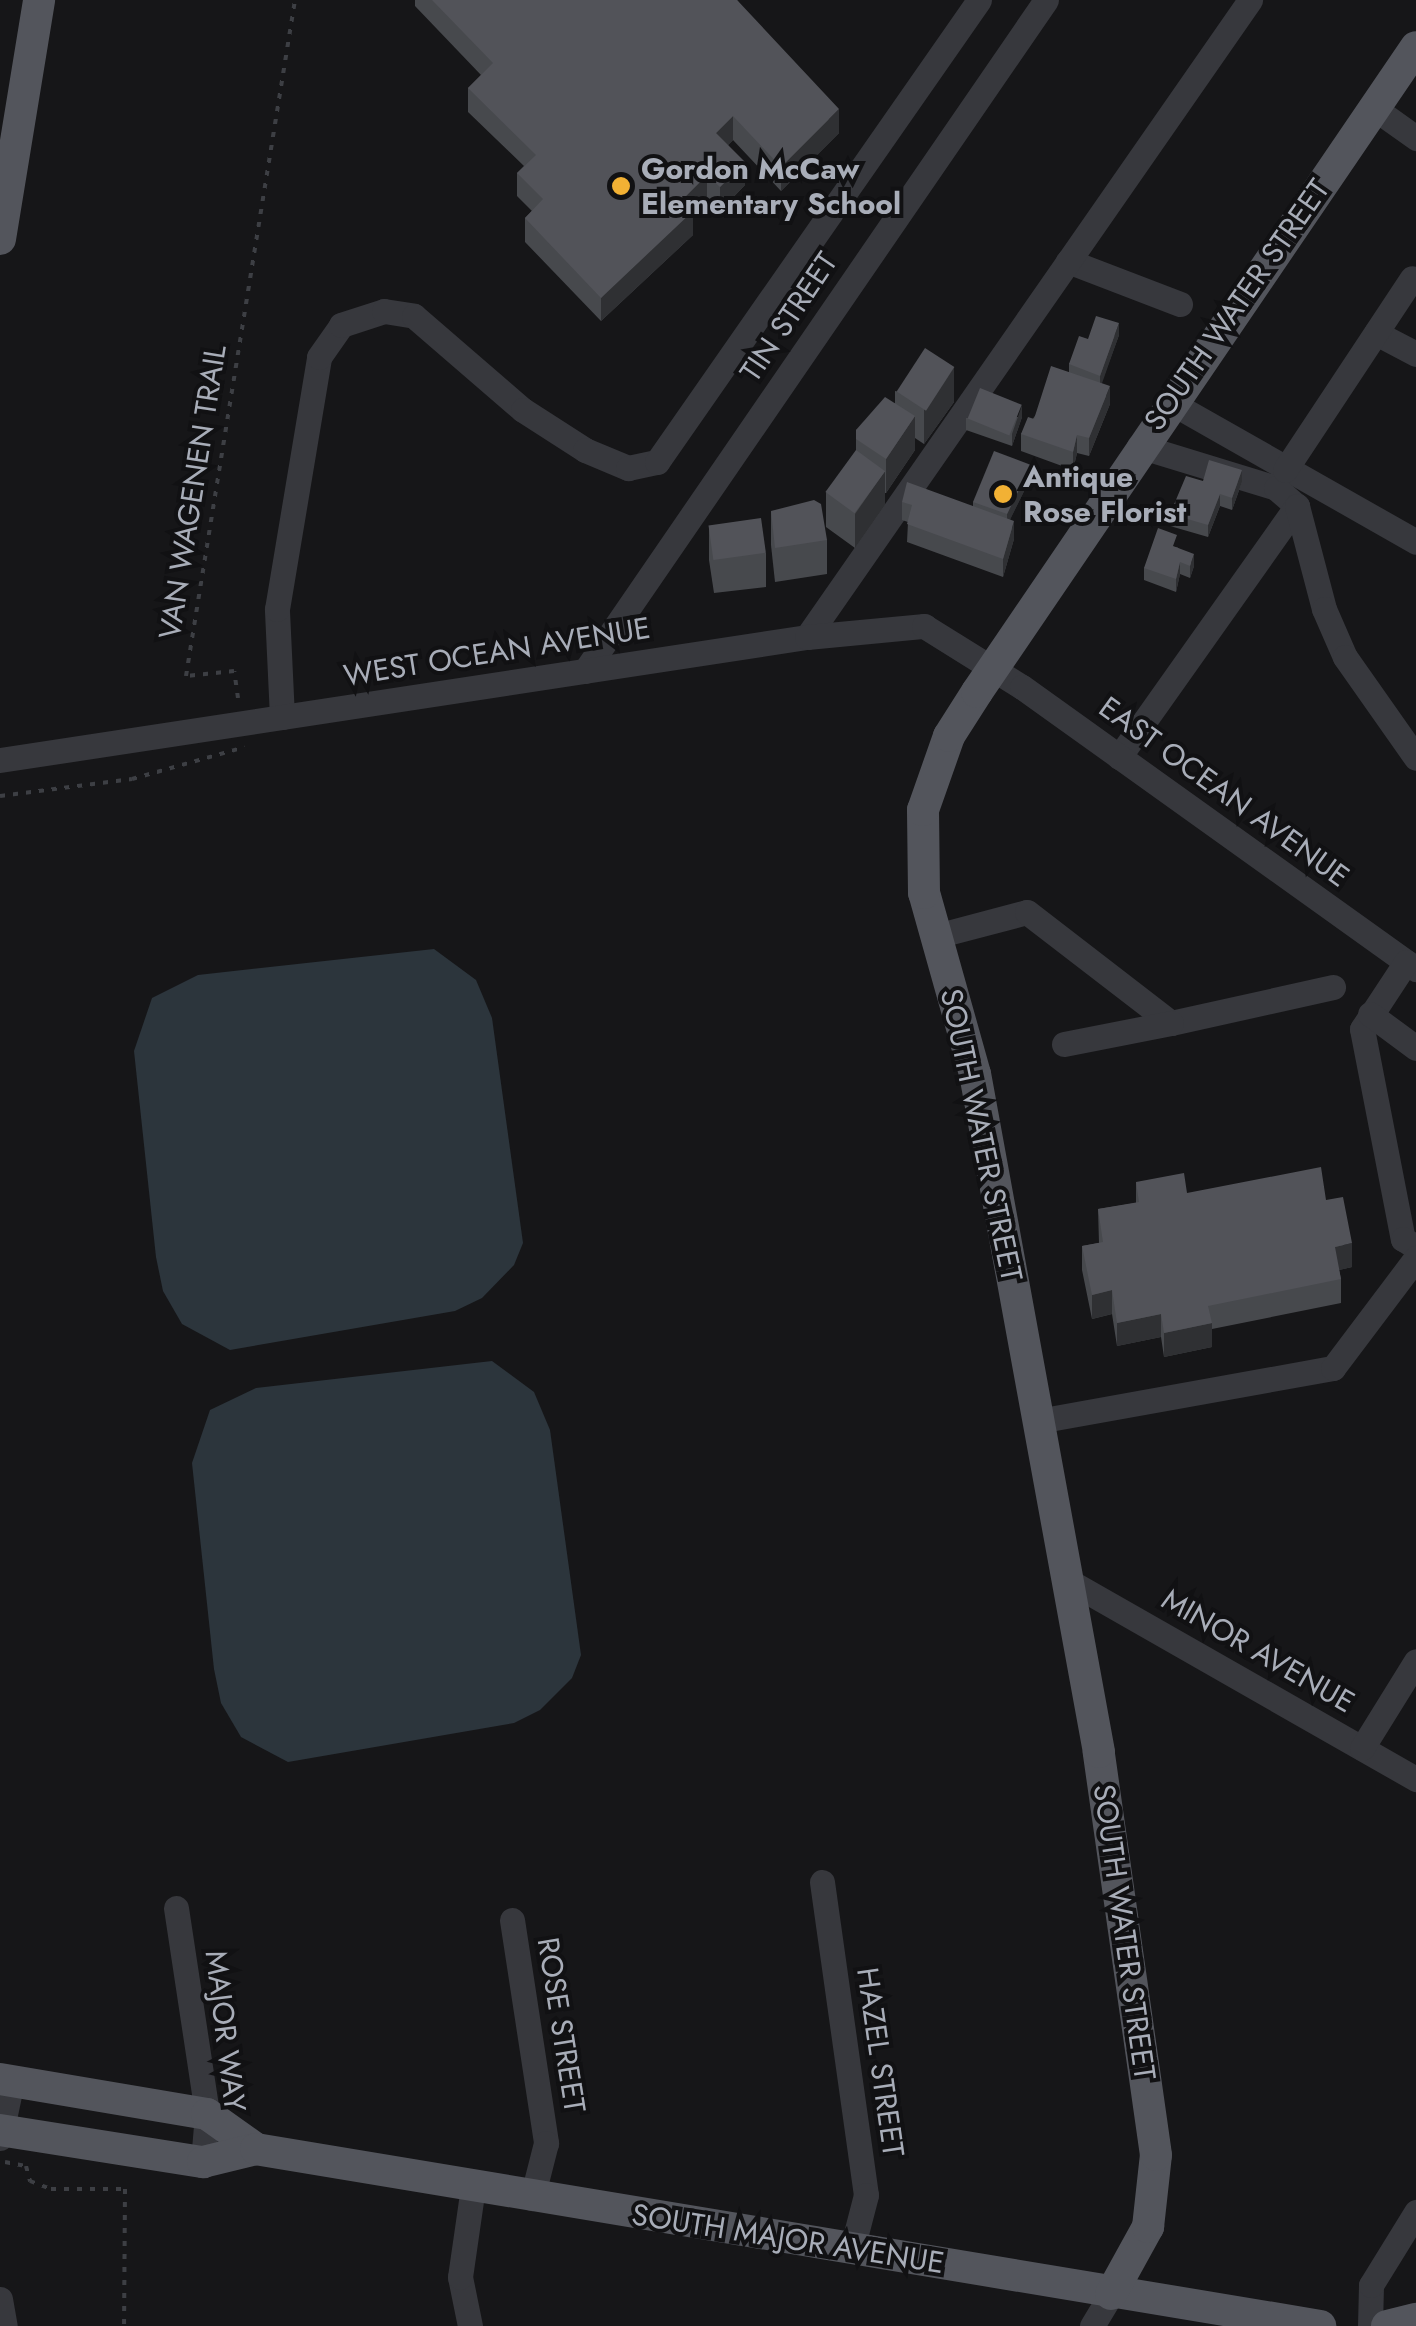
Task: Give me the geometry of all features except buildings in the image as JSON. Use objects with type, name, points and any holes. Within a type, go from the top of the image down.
[{"type":"main road","points":[[0,239],[39,0]]},
{"type":"main road","name":"SOUTH WATER STREET","points":[[1112,2294],[1148,2227],[1156,2155],[1099,1752],[974,1074],[924,893],[922,810],[949,736],[992,669],[1139,446],[1416,47]]},
{"type":"main road","name":"SOUTH MAJOR AVENUE","points":[[6,2080],[207,2114],[256,2149]]},
{"type":"main road","name":"SOUTH MAJOR AVENUE","points":[[0,2140],[203,2162],[256,2149],[532,2198],[1320,2326]]},
{"type":"main road","points":[[1386,2326],[1416,2319]]},
{"type":"street","points":[[282,717],[277,609],[319,357],[342,325],[384,311],[414,316],[523,410],[585,450],[628,468],[656,462],[979,0]]},
{"type":"street","name":"TIN STREET","points":[[585,671],[1046,0]]},
{"type":"street","points":[[807,637],[1250,0]]},
{"type":"street","points":[[1374,108],[1416,138]]},
{"type":"street","points":[[1068,261],[1180,304]]},
{"type":"street","points":[[1285,470],[1412,278]]},
{"type":"street","points":[[1376,333],[1416,354]]},
{"type":"street","points":[[1170,402],[1416,542]]},
{"type":"street","points":[[1139,446],[1276,488],[1297,506],[1324,609],[1345,657],[1416,758]]},
{"type":"street","points":[[1119,757],[1297,506]]},
{"type":"street","name":"WEST OCEAN AVENUE","points":[[0,760],[807,637],[924,626],[992,669]]},
{"type":"street","name":"EAST OCEAN AVENUE","points":[[992,669],[1411,966]]},
{"type":"street","points":[[936,936],[1027,912],[1171,1023]]},
{"type":"street","points":[[1411,966],[1362,1029],[1403,1239],[1416,1247]]},
{"type":"street","points":[[1064,1044],[1334,987]]},
{"type":"street","points":[[1370,1014],[1416,1048]]},
{"type":"street","points":[[1038,1421],[1334,1368],[1416,1258]]},
{"type":"street","name":"MINOR AVENUE","points":[[1067,1580],[1416,1779]]},
{"type":"street","points":[[1362,1748],[1416,1661]]},
{"type":"street","name":"HAZEL STREET","points":[[822,1882],[866,2195],[852,2249]]},
{"type":"street","name":"MAJOR WAY","points":[[176,1908],[207,2114],[203,2162]]},
{"type":"street","name":"ROSE STREET","points":[[512,1920],[546,2142],[532,2198]]},
{"type":"street","points":[[0,2140],[6,2080]]},
{"type":"street","points":[[470,2326],[460,2276],[473,2188]]},
{"type":"street","points":[[1370,2326],[1371,2285],[1416,2212]]},
{"type":"street","points":[[1092,2326],[1112,2294]]},
{"type":"street","points":[[0,2300],[5,2326]]},
{"type":"path","name":"VAN WAGENEN TRAIL","points":[[242,723],[234,672],[186,676],[295,0]]},
{"type":"path","points":[[0,796],[132,779],[246,752],[242,723]]},
{"type":"path","points":[[0,2140],[26,2166],[30,2181],[51,2189],[125,2189],[124,2326]]},
{"type":"shaded area","points":[[434,949],[476,980],[492,1018],[523,1243],[514,1265],[482,1298],[455,1311],[230,1350],[182,1324],[163,1291],[156,1257],[134,1051],[152,998],[198,975]]},
{"type":"shaded area","points":[[492,1361],[534,1392],[550,1430],[581,1655],[572,1678],[540,1710],[514,1723],[288,1762],[241,1737],[221,1703],[214,1669],[192,1463],[210,1410],[256,1388]]},
{"type":"place","name":"Gordon McCaw Elementary School","points":[[621,186]]},
{"type":"place","name":"Antique Rose Florist","points":[[1003,494]]}]
